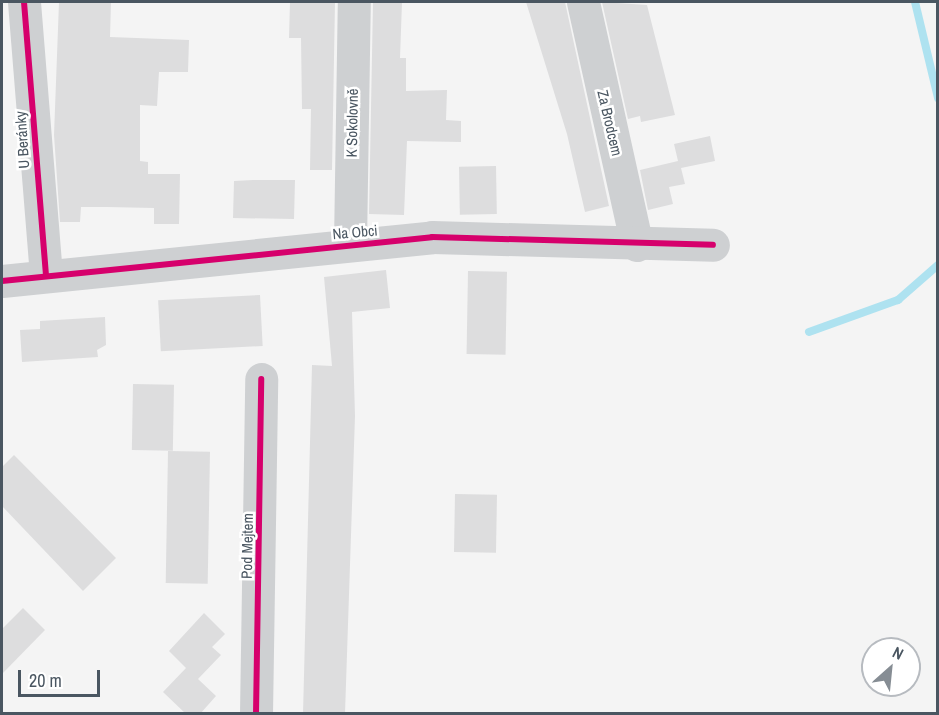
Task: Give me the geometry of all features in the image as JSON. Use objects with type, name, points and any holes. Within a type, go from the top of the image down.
[{"type":"street","name":"U Beránky","points":[[24,2],[46,276]]},
{"type":"street","name":"K Sokolovně","points":[[350,244],[354,2]]},
{"type":"street","name":"Za Brodcem","points":[[583,2],[637,245]]},
{"type":"street","name":"Na Obci","points":[[2,282],[432,237],[637,245],[713,245]]},
{"type":"street","name":"Pod Mejtem","points":[[256,714],[261,379]]},
{"type":"building","points":[[59,2],[111,2],[110,37],[189,40],[188,72],[159,72],[157,106],[140,105],[140,161],[148,162],[148,174],[180,174],[179,224],[154,224],[154,208],[107,207],[81,207],[80,222],[60,222],[54,135]]},
{"type":"building","points":[[290,2],[335,2],[332,170],[310,170],[311,109],[302,109],[301,38],[289,38]]},
{"type":"building","points":[[373,2],[402,2],[400,58],[406,58],[406,91],[447,90],[446,120],[461,121],[461,142],[407,141],[404,215],[369,214]]},
{"type":"building","points":[[526,2],[565,2],[609,206],[585,212],[567,134]]},
{"type":"building","points":[[602,2],[647,5],[675,115],[641,122],[640,116],[628,119]]},
{"type":"building","points":[[710,136],[715,161],[681,168],[685,184],[669,187],[673,204],[648,210],[640,170],[678,161],[674,144]]},
{"type":"building","points":[[496,166],[497,214],[460,215],[459,167]]},
{"type":"building","points":[[295,180],[294,219],[233,218],[234,181]]},
{"type":"building","points":[[386,270],[390,308],[352,312],[355,416],[345,714],[303,714],[312,365],[332,366],[324,277]]},
{"type":"building","points":[[468,271],[507,272],[506,355],[467,354]]},
{"type":"building","points":[[260,295],[263,346],[161,351],[158,300]]},
{"type":"building","points":[[105,317],[106,345],[97,350],[98,357],[22,362],[20,330],[40,329],[40,321]]},
{"type":"building","points":[[133,384],[174,385],[173,451],[132,450]]},
{"type":"building","points":[[168,451],[210,452],[208,584],[166,583]]},
{"type":"building","points":[[14,455],[116,558],[83,591],[2,506],[2,467]]},
{"type":"building","points":[[455,494],[497,495],[496,553],[454,552]]},
{"type":"building","points":[[23,608],[45,630],[2,674],[2,629]]},
{"type":"building","points":[[204,613],[225,634],[212,647],[221,655],[198,679],[216,696],[200,714],[186,714],[163,692],[186,668],[169,651]]},
{"type":"waterway","points":[[915,2],[938,98]]},
{"type":"waterway","points":[[809,332],[898,300],[938,265]]},
{"type":"cycle path","points":[[24,2],[46,276]]},
{"type":"cycle path","points":[[2,281],[432,237],[713,245]]},
{"type":"cycle path","points":[[256,714],[261,379]]}]
